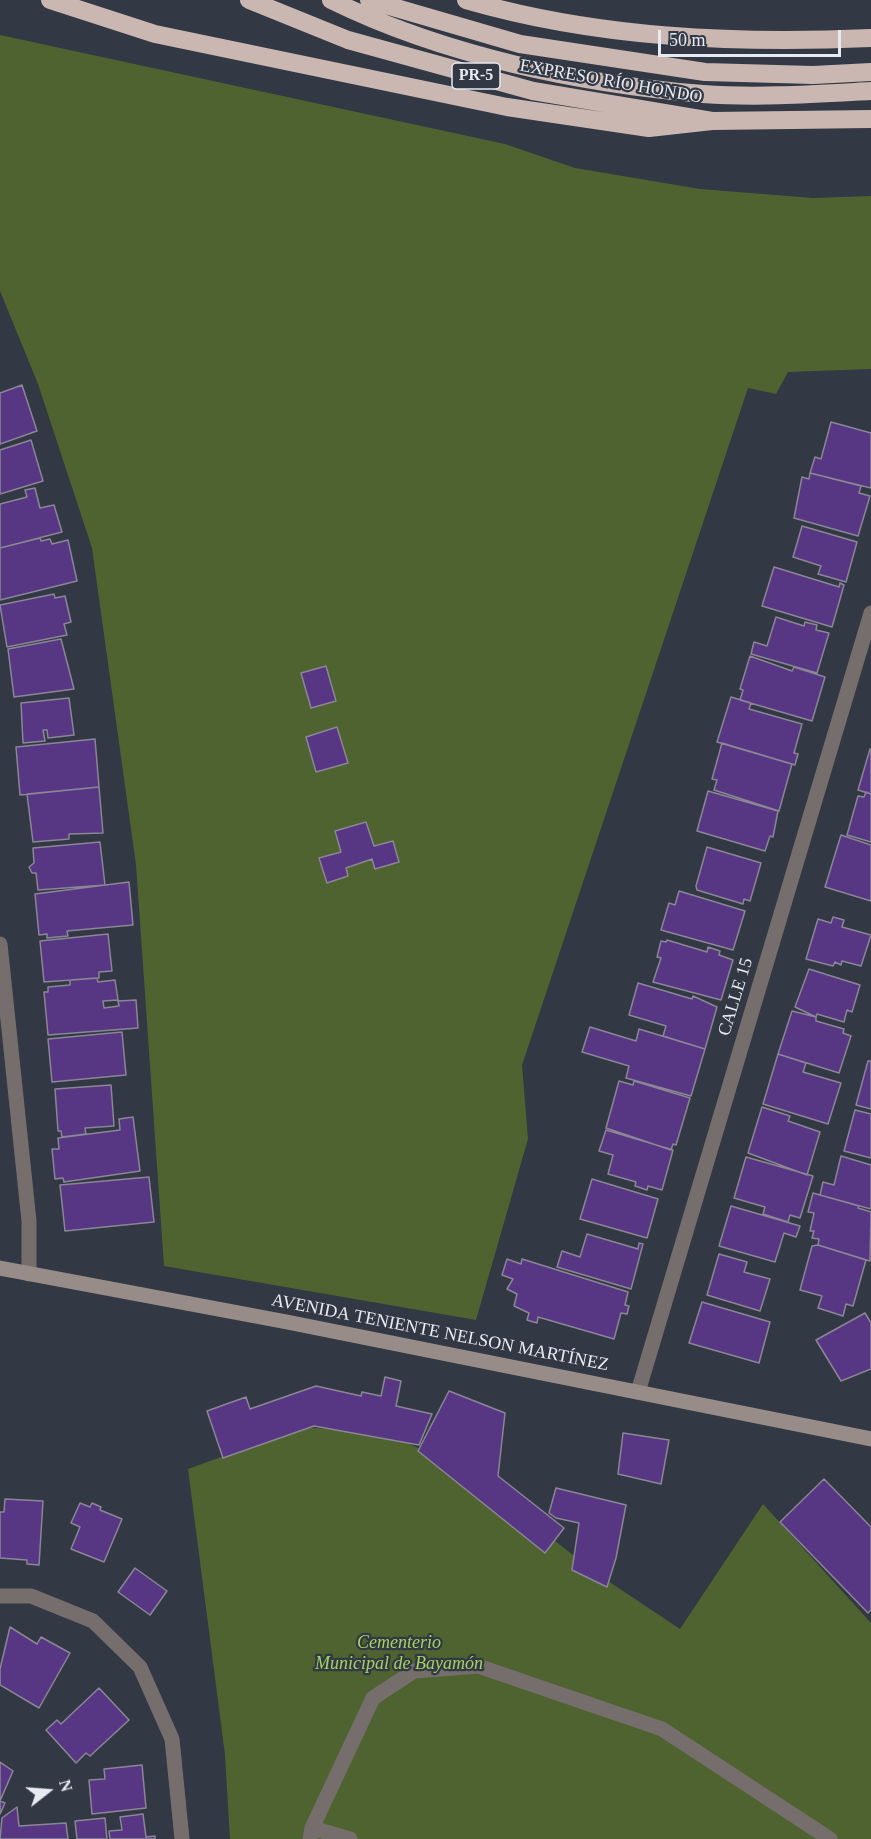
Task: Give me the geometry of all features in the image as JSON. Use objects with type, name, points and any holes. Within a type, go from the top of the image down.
[{"type":"highway","points":[[50,0],[155,34],[507,107],[650,128],[712,121]]},
{"type":"highway","name":"EXPRESO RÍO HONDO","points":[[249,0],[348,40],[532,91],[712,121],[871,119]]},
{"type":"highway","points":[[331,0],[358,13],[489,58],[589,81],[705,94],[871,91]]},
{"type":"highway","points":[[369,0],[520,44],[705,72],[813,75],[871,72]]},
{"type":"highway","points":[[466,0],[561,22],[642,33],[738,40],[871,38]]},
{"type":"street","name":"CALLE 15","points":[[638,1392],[871,613]]},
{"type":"street","points":[[0,944],[4,1020],[29,1221],[28,1274]]},
{"type":"street","name":"AVENIDA TENIENTE NELSON MARTÍNEZ","points":[[0,1268],[287,1322],[871,1439]]},
{"type":"street","points":[[0,1596],[31,1596],[93,1621],[140,1667],[172,1739],[182,1839]]},
{"type":"street","points":[[350,1839],[311,1833],[373,1698],[414,1671],[478,1666],[662,1729],[830,1839]]},
{"type":"green space","points":[[0,35],[505,144],[575,168],[700,189],[813,198],[871,196],[871,369],[788,372],[776,394],[748,388],[522,1065],[528,1139],[476,1320],[164,1266],[136,865],[92,548],[38,384],[0,291]]},
{"type":"green space","name":"Cementerio Municipal de Bayamón","points":[[304,1427],[388,1434],[459,1467],[599,1575],[680,1629],[763,1504],[871,1623],[871,1839],[230,1839],[225,1755],[188,1469]]},
{"type":"building","points":[[22,385],[37,431],[0,444],[0,393]]},
{"type":"building","points":[[831,422],[871,433],[871,488],[810,473],[815,457],[821,459]]},
{"type":"building","points":[[31,440],[43,481],[0,494],[0,450]]},
{"type":"building","points":[[810,473],[861,486],[859,493],[870,496],[858,536],[794,518],[802,477],[809,479]]},
{"type":"building","points":[[35,488],[40,508],[54,505],[62,532],[0,548],[0,504],[27,497],[25,490]]},
{"type":"building","points":[[802,526],[857,542],[846,582],[818,574],[821,566],[793,557]]},
{"type":"building","points":[[40,538],[41,541],[50,539],[52,544],[68,540],[77,581],[0,600],[0,548]]},
{"type":"building","points":[[774,567],[839,587],[840,583],[844,585],[832,627],[762,606]]},
{"type":"building","points":[[54,594],[55,598],[65,596],[71,622],[64,624],[67,635],[7,647],[0,605]]},
{"type":"building","points":[[776,617],[804,626],[805,622],[817,625],[816,630],[829,633],[817,673],[751,654],[754,642],[767,646]]},
{"type":"building","points":[[61,639],[74,689],[14,697],[8,649]]},
{"type":"building","points":[[750,656],[792,671],[794,667],[825,677],[812,721],[740,700],[743,690],[740,689]]},
{"type":"building","points":[[326,666],[336,701],[311,708],[301,673]]},
{"type":"building","points":[[731,697],[751,703],[749,709],[802,724],[794,753],[798,754],[795,765],[717,742]]},
{"type":"building","points":[[69,698],[74,735],[48,738],[47,730],[43,730],[45,741],[23,743],[21,703]]},
{"type":"building","points":[[337,727],[348,763],[316,772],[306,737]]},
{"type":"building","points":[[95,739],[99,787],[20,795],[16,747]]},
{"type":"building","points":[[722,743],[792,764],[779,811],[714,790],[717,780],[712,779]]},
{"type":"building","points":[[871,749],[871,794],[858,790]]},
{"type":"building","points":[[99,787],[103,833],[69,834],[69,839],[33,842],[27,794]]},
{"type":"building","points":[[708,791],[778,811],[773,837],[770,836],[765,851],[697,831]]},
{"type":"building","points":[[866,792],[871,794],[871,842],[847,835],[858,796],[864,797]]},
{"type":"building","points":[[366,822],[374,846],[393,841],[399,862],[375,869],[372,859],[346,868],[348,876],[327,883],[319,858],[341,852],[335,831]]},
{"type":"building","points":[[841,835],[871,845],[871,901],[825,887]]},
{"type":"building","points":[[100,842],[105,885],[38,890],[36,873],[32,873],[29,867],[34,863],[33,848]]},
{"type":"building","points":[[707,847],[761,863],[750,901],[744,899],[743,904],[697,890],[696,886]]},
{"type":"building","points":[[129,882],[133,925],[67,931],[68,936],[47,938],[47,934],[39,935],[35,894]]},
{"type":"building","points":[[679,891],[745,911],[733,950],[661,930],[669,903],[675,905]]},
{"type":"building","points":[[833,917],[844,920],[842,927],[871,935],[861,966],[842,961],[841,965],[835,962],[833,966],[806,959],[818,919],[831,923]]},
{"type":"building","points":[[108,934],[112,971],[99,972],[99,978],[44,982],[40,941]]},
{"type":"building","points":[[667,940],[707,952],[708,947],[720,951],[719,955],[733,960],[721,1000],[653,982],[661,958],[657,957],[661,941],[666,942]]},
{"type":"building","points":[[809,969],[860,985],[852,1012],[847,1010],[844,1022],[817,1014],[816,1017],[795,1007]]},
{"type":"building","points":[[97,978],[98,982],[115,980],[118,1000],[103,1001],[104,1008],[119,1006],[118,1001],[136,1000],[138,1028],[48,1035],[44,992],[48,992],[48,987],[70,985],[70,980]]},
{"type":"building","points":[[638,983],[692,999],[693,996],[717,1007],[705,1049],[663,1036],[666,1026],[629,1015]]},
{"type":"building","points":[[792,1011],[816,1017],[816,1021],[844,1029],[843,1033],[851,1036],[839,1073],[778,1054]]},
{"type":"building","points":[[590,1027],[636,1041],[639,1029],[705,1049],[691,1096],[626,1078],[629,1066],[582,1052]]},
{"type":"building","points":[[122,1032],[126,1075],[52,1082],[48,1039]]},
{"type":"building","points":[[778,1054],[806,1063],[803,1072],[841,1083],[828,1124],[763,1104]]},
{"type":"building","points":[[868,1061],[871,1061],[871,1109],[856,1105]]},
{"type":"building","points":[[619,1081],[633,1085],[634,1081],[690,1098],[676,1145],[673,1144],[671,1150],[606,1128]]},
{"type":"building","points":[[111,1085],[114,1126],[85,1128],[86,1134],[62,1137],[61,1131],[58,1131],[55,1089]]},
{"type":"building","points":[[762,1107],[790,1116],[788,1121],[820,1132],[807,1175],[748,1153]]},
{"type":"building","points":[[855,1110],[871,1114],[871,1158],[844,1151]]},
{"type":"building","points":[[133,1117],[140,1171],[64,1182],[63,1178],[55,1179],[52,1149],[59,1149],[58,1138],[120,1130],[119,1119]]},
{"type":"building","points":[[606,1130],[673,1150],[662,1190],[648,1186],[647,1190],[635,1186],[636,1182],[608,1174],[613,1155],[599,1151]]},
{"type":"building","points":[[841,1156],[871,1165],[871,1209],[820,1195],[823,1182],[834,1185]]},
{"type":"building","points":[[746,1157],[813,1176],[800,1218],[790,1215],[788,1222],[763,1214],[765,1207],[734,1198]]},
{"type":"building","points":[[149,1177],[154,1222],[65,1231],[60,1185]]},
{"type":"building","points":[[592,1179],[658,1199],[647,1238],[580,1219]]},
{"type":"building","points":[[813,1193],[859,1206],[858,1208],[871,1212],[870,1261],[818,1245],[819,1239],[812,1238],[814,1231],[810,1231],[814,1213],[808,1212]]},
{"type":"building","points":[[731,1206],[800,1226],[796,1237],[784,1233],[775,1262],[719,1246]]},
{"type":"building","points":[[587,1234],[638,1249],[639,1243],[643,1244],[631,1289],[557,1267],[562,1251],[580,1257]]},
{"type":"building","points":[[818,1245],[866,1260],[853,1306],[846,1304],[843,1316],[818,1308],[822,1296],[800,1290],[812,1246]]},
{"type":"building","points":[[719,1254],[747,1262],[744,1272],[770,1279],[760,1311],[707,1295]]},
{"type":"building","points":[[507,1259],[521,1264],[522,1259],[628,1292],[625,1305],[629,1306],[627,1314],[621,1313],[614,1339],[538,1317],[537,1323],[527,1320],[529,1313],[514,1306],[517,1294],[507,1289],[513,1279],[502,1275]]},
{"type":"building","points":[[702,1302],[770,1322],[759,1363],[689,1343]]},
{"type":"building","points":[[865,1313],[871,1323],[871,1369],[841,1381],[816,1340]]},
{"type":"building","points":[[385,1377],[401,1381],[396,1406],[432,1414],[419,1445],[314,1426],[223,1458],[207,1411],[246,1397],[250,1409],[316,1386],[361,1396],[362,1392],[381,1396]]},
{"type":"building","points":[[449,1391],[505,1413],[498,1476],[564,1528],[545,1553],[418,1451]]},
{"type":"building","points":[[623,1433],[669,1440],[661,1484],[618,1474]]},
{"type":"building","points":[[824,1479],[871,1527],[871,1610],[868,1613],[780,1522]]},
{"type":"building","points":[[556,1488],[626,1505],[616,1558],[607,1587],[572,1570],[579,1523],[556,1518],[549,1513]]},
{"type":"building","points":[[5,1499],[43,1501],[39,1565],[27,1564],[27,1560],[0,1558],[0,1512],[4,1512]]},
{"type":"building","points":[[80,1503],[90,1507],[92,1503],[101,1507],[100,1510],[122,1519],[104,1562],[71,1549],[80,1527],[71,1523]]},
{"type":"building","points":[[135,1568],[167,1591],[150,1615],[118,1592]]},
{"type":"building","points":[[10,1627],[37,1644],[41,1637],[70,1653],[39,1708],[0,1685],[0,1669]]},
{"type":"building","points":[[99,1688],[129,1720],[90,1756],[86,1753],[76,1763],[46,1730],[57,1720],[61,1724]]},
{"type":"building","points":[[0,1762],[13,1771],[0,1801]]},
{"type":"building","points":[[142,1765],[146,1808],[92,1814],[89,1780],[105,1779],[104,1769]]},
{"type":"building","points":[[0,1801],[5,1803],[0,1814]]},
{"type":"building","points":[[17,1807],[19,1826],[66,1823],[68,1839],[0,1839],[2,1818]]},
{"type":"building","points":[[143,1814],[146,1837],[155,1836],[155,1839],[110,1839],[109,1831],[122,1830],[120,1817]]},
{"type":"building","points":[[105,1818],[107,1839],[77,1839],[75,1821]]}]
